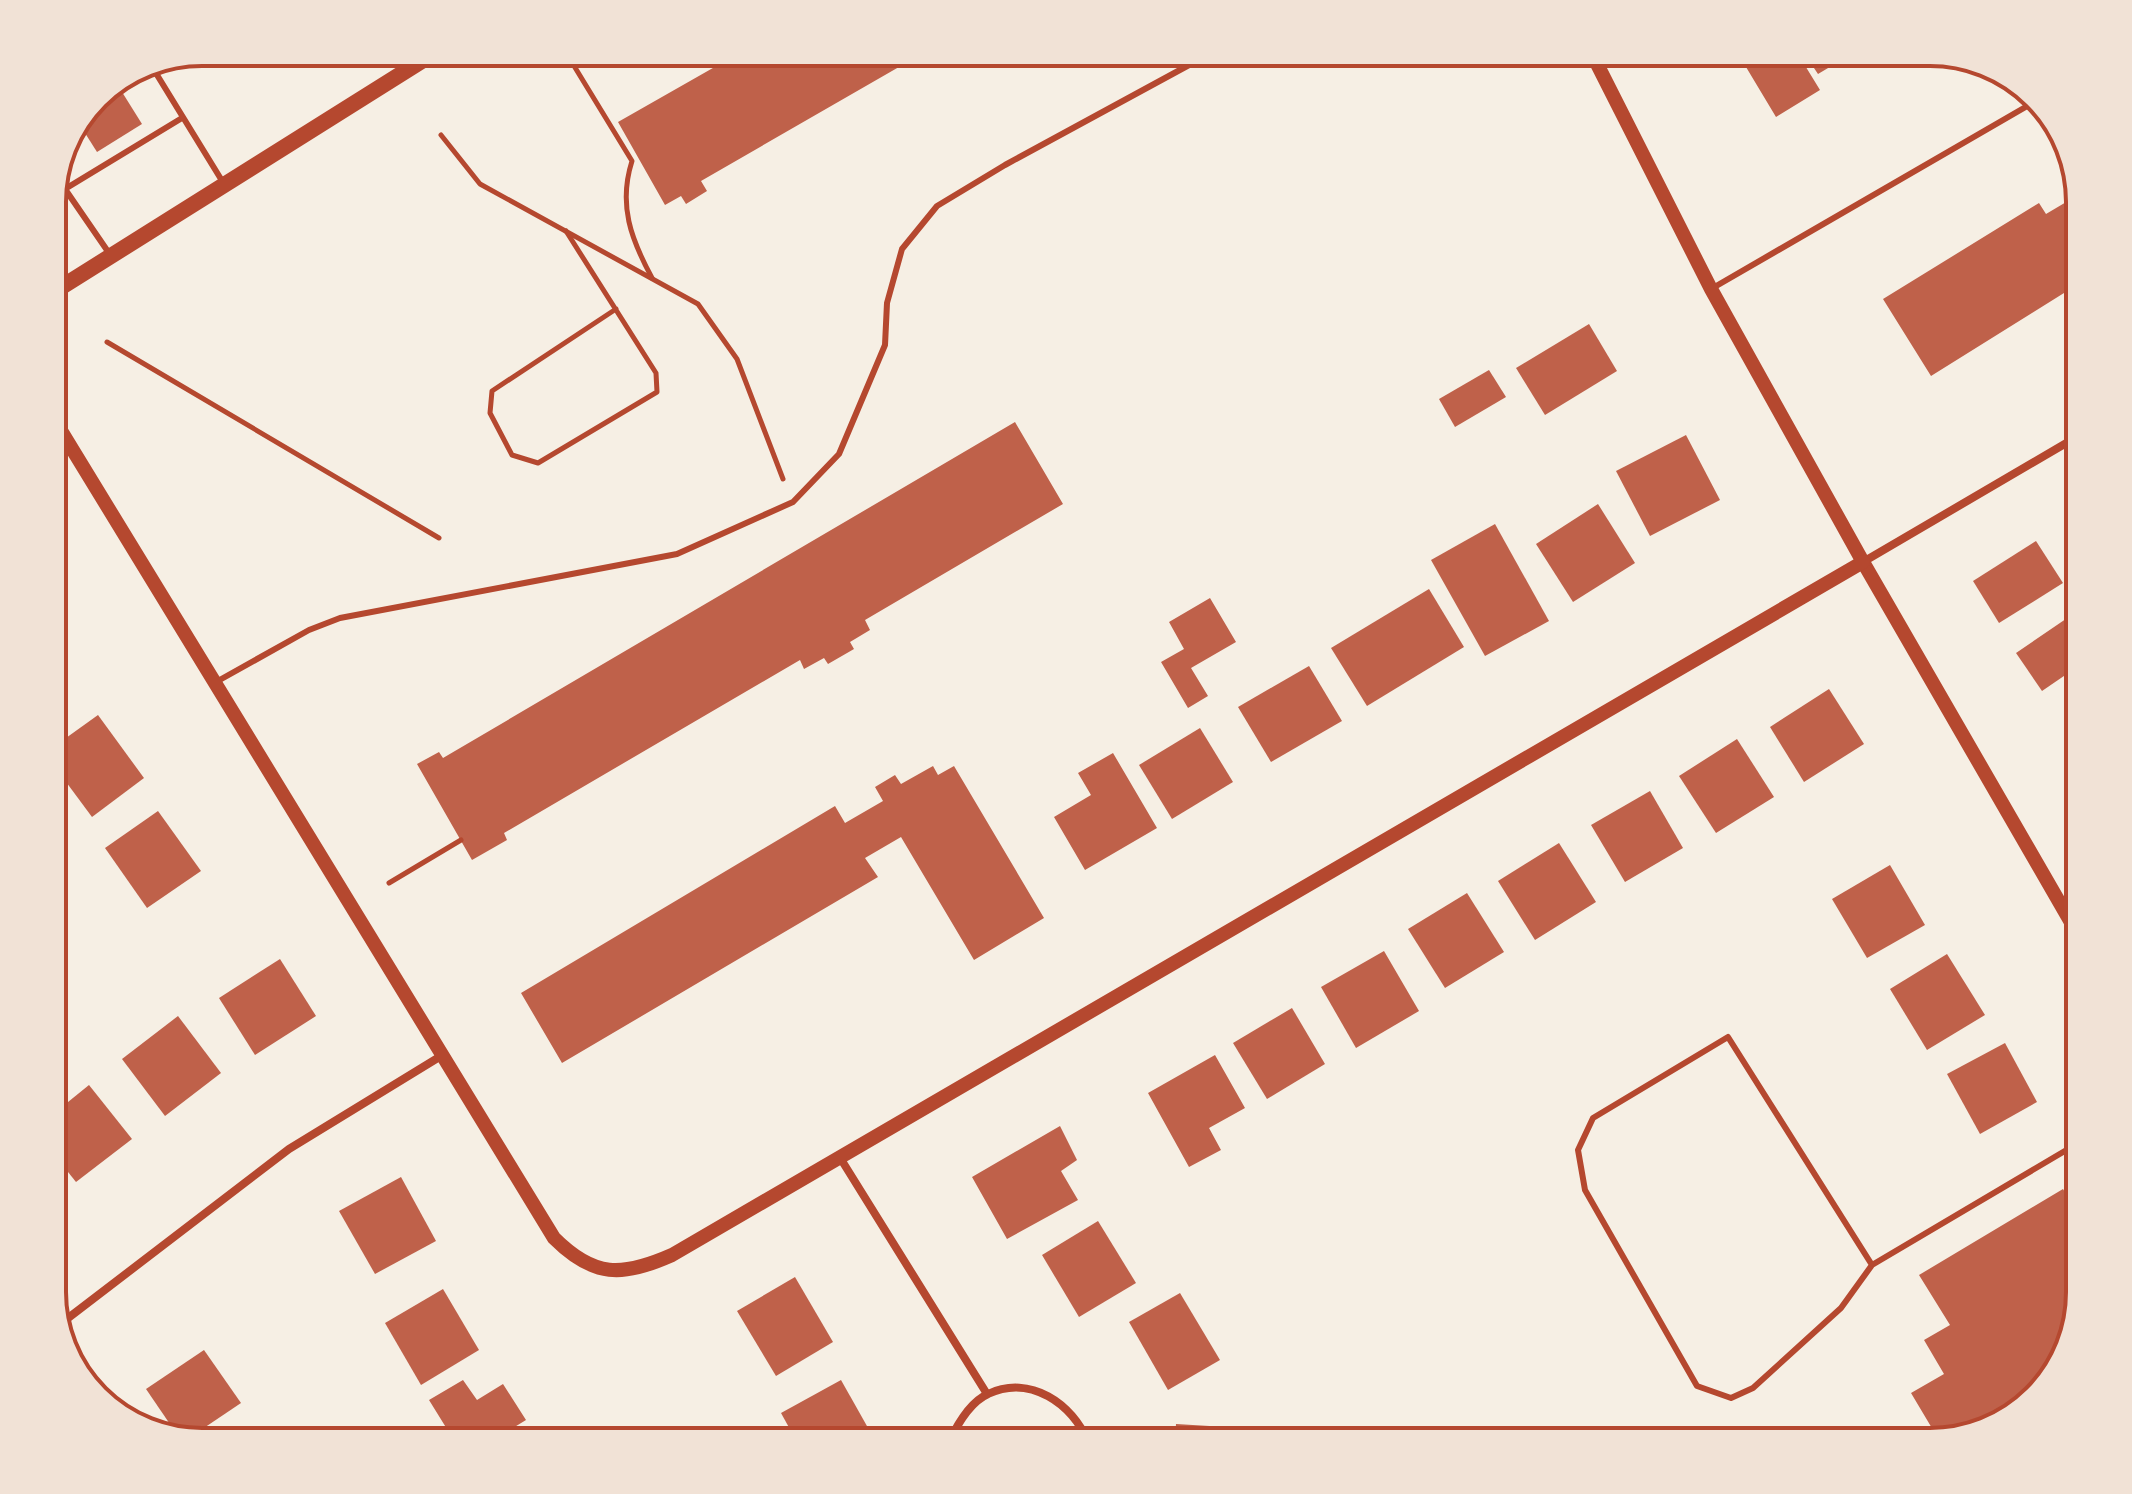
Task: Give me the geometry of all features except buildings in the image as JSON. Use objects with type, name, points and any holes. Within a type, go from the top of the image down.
[{"type":"main road","points":[[66,284],[414,66]]},
{"type":"street","points":[[1598,66],[1711,289],[1863,562],[2066,914]]},
{"type":"street","points":[[66,439],[554,1238],[582,1263],[621,1271],[640,1268],[672,1255],[2066,443]]},
{"type":"street","points":[[69,1317],[289,1149],[441,1056]]},
{"type":"street","points":[[839,1155],[987,1394]]},
{"type":"street","points":[[955,1428],[987,1394],[1019,1389],[1043,1393],[1064,1405],[1082,1428]]},
{"type":"lane","points":[[213,683],[309,630],[340,618],[677,554],[793,502],[839,454],[885,345],[887,303],[902,249],[937,206],[1005,165],[1187,66]]},
{"type":"lane","points":[[156,74],[224,184]]},
{"type":"lane","points":[[1711,289],[2026,106]]},
{"type":"lane","points":[[67,188],[182,118]]},
{"type":"lane","points":[[66,191],[111,256]]},
{"type":"lane","points":[[1872,1265],[1728,1037],[1593,1118],[1578,1150],[1585,1190],[1697,1386],[1731,1398],[1753,1388],[1841,1308],[1872,1265],[2066,1150]]},
{"type":"path","points":[[574,66],[632,161],[625,182],[624,205],[634,244],[653,279]]},
{"type":"path","points":[[441,135],[480,184],[698,304],[737,359],[793,502]]},
{"type":"path","points":[[566,231],[616,309],[656,373],[657,392],[538,463],[512,455],[490,413],[492,391],[616,309]]},
{"type":"path","points":[[107,342],[439,538]]},
{"type":"path","points":[[389,883],[461,840]]}]
